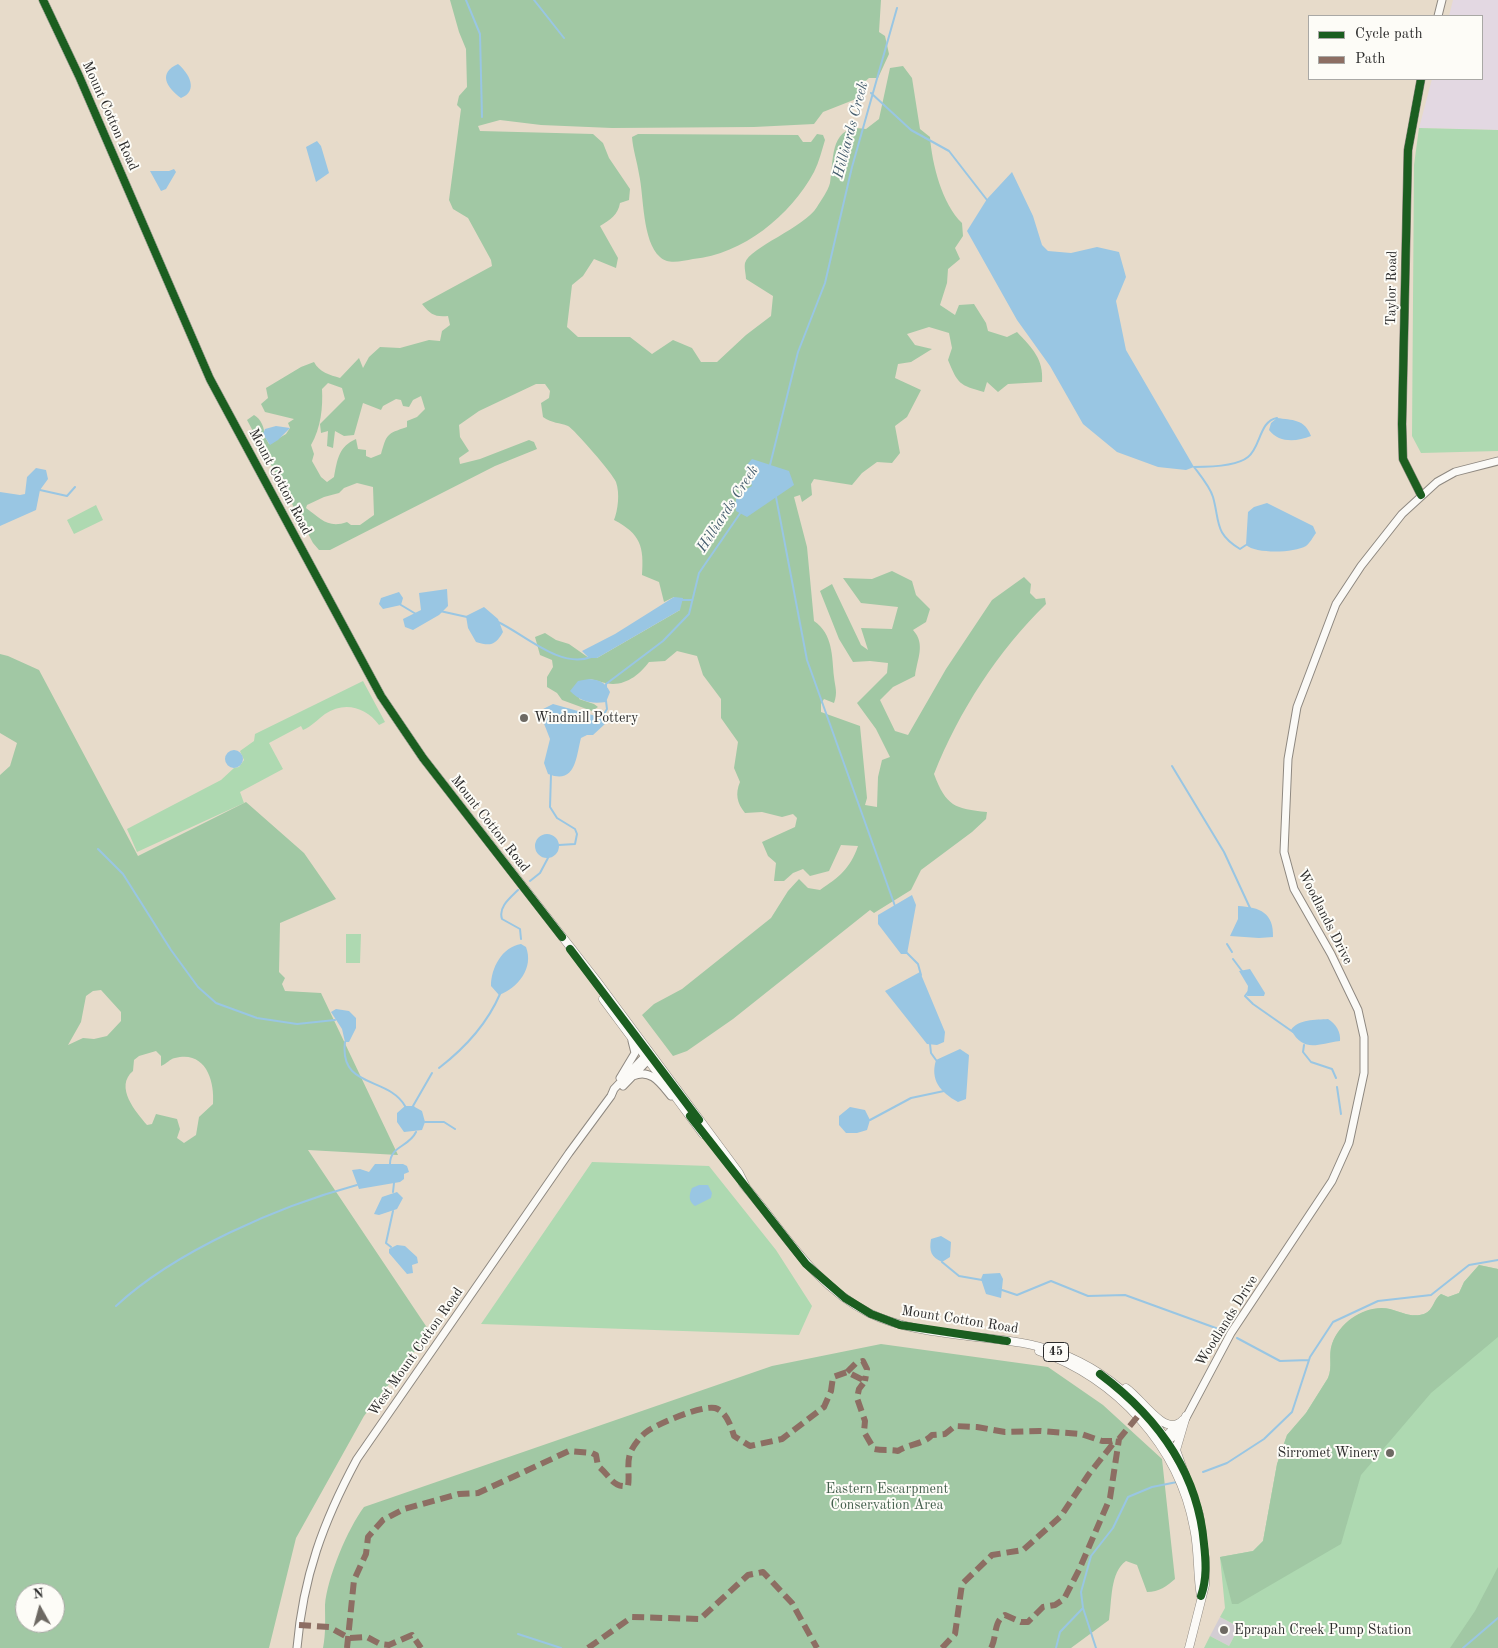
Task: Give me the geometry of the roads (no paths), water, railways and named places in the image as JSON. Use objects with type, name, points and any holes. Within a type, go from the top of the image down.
[{"type":"main road","name":"Mount Cotton Road","points":[[43,0],[79,76],[210,379],[381,696],[423,758],[570,949],[690,1116],[815,1274],[835,1291],[858,1307],[885,1320],[914,1328],[1037,1346],[1059,1353],[1100,1374],[1136,1403],[1180,1462]]},
{"type":"main road","points":[[1438,15],[1442,0]]},
{"type":"main road","name":"Taylor Road","points":[[1421,495],[1402,459],[1402,424],[1408,150],[1422,80]]},
{"type":"main road","name":"Woodlands Drive","points":[[1184,1418],[1232,1333],[1332,1181],[1349,1143],[1364,1073],[1364,1037],[1358,1010],[1331,954],[1294,889],[1287,871],[1284,852],[1288,759],[1297,707],[1336,604],[1361,566],[1402,514],[1437,482],[1455,472],[1498,461]]},
{"type":"main road","name":"Mount Cotton Road","points":[[570,949],[630,1037],[648,1056],[738,1173],[746,1187]]},
{"type":"main road","points":[[612,1093],[635,1053],[630,1037]]},
{"type":"main road","points":[[612,1093],[648,1056]]},
{"type":"main road","points":[[612,1093],[633,1076],[648,1056]]},
{"type":"main road","points":[[633,1076],[642,1074],[654,1077],[690,1116]]},
{"type":"main road","name":"West Mount Cotton Road","points":[[297,1648],[306,1580],[335,1499],[357,1459],[569,1152],[612,1093]]},
{"type":"main road","points":[[1007,1341],[1058,1359],[1092,1378],[1124,1402],[1154,1436],[1175,1472],[1190,1510],[1198,1551],[1198,1581],[1201,1596]]},
{"type":"main road","points":[[1100,1374],[1129,1389],[1162,1422],[1172,1426],[1184,1418]]},
{"type":"main road","points":[[1165,1440],[1184,1418]]},
{"type":"main road","points":[[1184,1418],[1176,1447],[1197,1506],[1204,1538],[1205,1585],[1188,1648]]},
{"type":"main road","points":[[1154,1436],[1165,1440],[1181,1475],[1195,1516],[1201,1553],[1198,1581]]},
{"type":"water","points":[[178,64],[189,77],[191,87],[190,91],[181,98],[171,89],[166,80],[168,72]]},
{"type":"water","points":[[317,141],[321,146],[329,173],[316,182],[306,147]]},
{"type":"water","points":[[174,169],[176,172],[166,189],[161,191],[150,171],[169,171]]},
{"type":"water","points":[[1012,172],[1033,216],[1042,245],[1048,251],[1071,253],[1097,247],[1119,252],[1126,277],[1116,301],[1126,350],[1194,467],[1186,470],[1158,467],[1117,452],[1083,424],[1050,366],[1017,320],[967,231],[987,199]]},
{"type":"water","points":[[1277,418],[1302,423],[1311,436],[1294,440],[1278,437],[1269,430],[1271,423]]},
{"type":"water","points":[[276,426],[290,428],[270,445],[263,434],[265,429]]},
{"type":"water","points":[[752,459],[789,471],[794,485],[747,517],[736,511],[736,495],[752,486],[745,467]]},
{"type":"water","points":[[36,468],[46,470],[48,479],[40,490],[36,510],[0,526],[0,492],[25,494],[27,477]]},
{"type":"water","points":[[1267,503],[1313,526],[1316,533],[1306,546],[1293,550],[1266,551],[1246,545],[1248,512],[1254,507]]},
{"type":"water","points":[[447,589],[448,606],[439,615],[413,630],[405,627],[403,619],[421,610],[419,593]]},
{"type":"water","points":[[399,592],[403,598],[401,605],[383,609],[379,604],[381,598]]},
{"type":"water","points":[[674,597],[683,598],[680,610],[597,658],[589,658],[582,651],[615,634]]},
{"type":"water","points":[[484,607],[498,619],[503,632],[492,644],[476,642],[468,628],[466,616]]},
{"type":"water","points":[[589,679],[599,681],[606,686],[610,692],[606,702],[586,701],[578,698],[570,691],[578,681]]},
{"type":"water","points":[[553,704],[603,718],[606,723],[593,735],[581,738],[576,761],[564,776],[548,774],[544,763],[550,739],[541,716],[543,709]]},
{"type":"water","points":[[234,750],[240,753],[243,759],[240,765],[234,768],[228,765],[225,759],[228,753]]},
{"type":"water","points":[[547,834],[552,835],[558,841],[558,851],[552,857],[547,858],[542,857],[536,851],[535,846],[536,841],[542,835]]},
{"type":"water","points":[[912,895],[916,905],[907,954],[901,954],[878,924],[878,915]]},
{"type":"water","points":[[1238,906],[1253,908],[1264,913],[1271,922],[1273,937],[1230,936],[1238,919]]},
{"type":"water","points":[[521,944],[526,947],[528,955],[526,970],[512,988],[499,995],[491,986],[495,966],[508,949]]},
{"type":"water","points":[[1250,969],[1265,993],[1264,996],[1247,996],[1248,986],[1239,971]]},
{"type":"water","points":[[920,972],[945,1032],[944,1042],[937,1045],[927,1044],[885,991]]},
{"type":"water","points":[[336,1009],[349,1011],[356,1018],[356,1028],[349,1042],[345,1042],[342,1029],[331,1012]]},
{"type":"water","points":[[1328,1019],[1337,1028],[1340,1034],[1340,1041],[1318,1045],[1306,1044],[1301,1042],[1291,1030],[1294,1026],[1303,1022]]},
{"type":"water","points":[[960,1049],[969,1055],[966,1099],[958,1102],[946,1094],[938,1085],[934,1074],[934,1067],[936,1060]]},
{"type":"water","points":[[405,1106],[413,1106],[422,1111],[425,1122],[422,1130],[404,1132],[397,1122],[397,1113]]},
{"type":"water","points":[[850,1107],[865,1110],[870,1120],[867,1130],[857,1133],[846,1133],[839,1125],[839,1116]]},
{"type":"water","points":[[375,1164],[403,1164],[407,1166],[409,1172],[404,1174],[404,1179],[400,1182],[359,1189],[352,1170],[360,1169],[369,1172]]},
{"type":"water","points":[[699,1185],[708,1185],[712,1193],[711,1198],[695,1206],[690,1200],[690,1193],[692,1188]]},
{"type":"water","points":[[397,1192],[403,1198],[397,1209],[379,1215],[374,1214],[382,1197]]},
{"type":"water","points":[[941,1236],[951,1242],[950,1257],[942,1262],[933,1256],[930,1247],[931,1239]]},
{"type":"water","points":[[397,1245],[405,1246],[417,1257],[418,1263],[412,1265],[413,1273],[407,1274],[389,1253],[389,1249]]},
{"type":"water","points":[[1000,1273],[1003,1279],[1001,1298],[986,1294],[981,1279],[983,1274]]},
{"type":"waterway","points":[[466,0],[480,34],[482,117]]},
{"type":"waterway","points":[[534,0],[564,38]]},
{"type":"waterway","name":"Hilliards Creek","points":[[770,465],[798,352],[825,283],[852,167],[897,8]]},
{"type":"waterway","points":[[871,93],[911,130],[949,151],[987,200]]},
{"type":"waterway","points":[[1194,467],[1222,465],[1243,460],[1252,453],[1267,424],[1277,418]]},
{"type":"waterway","points":[[1194,467],[1212,493],[1222,532],[1226,538],[1240,549],[1246,545]]},
{"type":"waterway","points":[[40,490],[67,496],[75,487]]},
{"type":"waterway","points":[[776,497],[807,660],[895,906]]},
{"type":"waterway","name":"Hilliards Creek","points":[[606,687],[606,684],[663,641],[689,614],[699,573],[741,512]]},
{"type":"waterway","points":[[682,600],[692,600]]},
{"type":"waterway","points":[[401,605],[416,614]]},
{"type":"waterway","points":[[440,611],[467,617]]},
{"type":"waterway","points":[[498,622],[543,649],[555,654],[567,658],[591,657]]},
{"type":"waterway","name":"Hilliards Creek","points":[[601,719],[607,709],[606,701]]},
{"type":"waterway","points":[[1172,766],[1224,852],[1250,908]]},
{"type":"waterway","name":"Hilliards Creek","points":[[551,774],[550,807],[557,818],[575,829],[577,834],[575,844],[559,845]]},
{"type":"waterway","points":[[98,849],[123,874],[171,950],[198,987],[216,1003],[257,1018],[297,1024],[335,1020]]},
{"type":"waterway","name":"Hilliards Creek","points":[[530,881],[540,873],[549,856]]},
{"type":"waterway","points":[[518,890],[503,907],[501,915],[502,919],[520,929],[521,939]]},
{"type":"waterway","points":[[1227,944],[1232,952]]},
{"type":"waterway","points":[[906,952],[918,964],[921,975]]},
{"type":"waterway","points":[[1233,959],[1242,971]]},
{"type":"waterway","points":[[1248,992],[1245,996],[1253,1004],[1293,1032]]},
{"type":"waterway","points":[[439,1068],[474,1035],[489,1015],[500,994]]},
{"type":"waterway","points":[[345,1042],[345,1057],[349,1068],[357,1075],[388,1090],[405,1106]]},
{"type":"waterway","points":[[930,1044],[931,1053],[936,1060]]},
{"type":"waterway","points":[[1304,1045],[1303,1052],[1311,1062],[1332,1069],[1336,1078]]},
{"type":"waterway","points":[[414,1108],[413,1106],[432,1073]]},
{"type":"waterway","points":[[1337,1087],[1341,1114]]},
{"type":"waterway","points":[[870,1120],[911,1098],[944,1091]]},
{"type":"waterway","points":[[425,1122],[444,1122],[455,1129]]},
{"type":"waterway","points":[[390,1164],[396,1150],[409,1141],[416,1132]]},
{"type":"waterway","points":[[393,1192],[394,1183]]},
{"type":"waterway","points":[[116,1306],[140,1286],[168,1267],[229,1233],[295,1205],[357,1185]]},
{"type":"waterway","points":[[391,1247],[386,1243],[393,1211]]},
{"type":"waterway","points":[[1203,1472],[1227,1463],[1264,1439],[1292,1412],[1310,1357],[1333,1322],[1378,1301],[1431,1295],[1469,1265],[1498,1260]]},
{"type":"waterway","points":[[942,1262],[959,1276],[982,1280]]},
{"type":"waterway","points":[[999,1289],[1017,1295],[1051,1281],[1088,1296],[1125,1295],[1224,1331]]},
{"type":"waterway","points":[[1237,1338],[1280,1361],[1309,1360]]},
{"type":"waterway","points":[[1096,1648],[1083,1608],[1081,1592],[1091,1556],[1113,1528],[1128,1497],[1152,1487],[1177,1482]]},
{"type":"waterway","points":[[1056,1648],[1060,1632],[1083,1608]]},
{"type":"waterway","points":[[1463,1648],[1498,1618]]},
{"type":"waterway","points":[[518,1634],[561,1648]]},
{"type":"place","name":"Windmill Pottery","points":[[524,718]]},
{"type":"place","name":"Sirromet Winery","points":[[1390,1453]]},
{"type":"place","name":"Eprapah Creek Pump Station","points":[[1224,1630]]},
{"type":"park label","name":"Eastern Escarpment Conservation Area","points":[[887,1498]]}]
